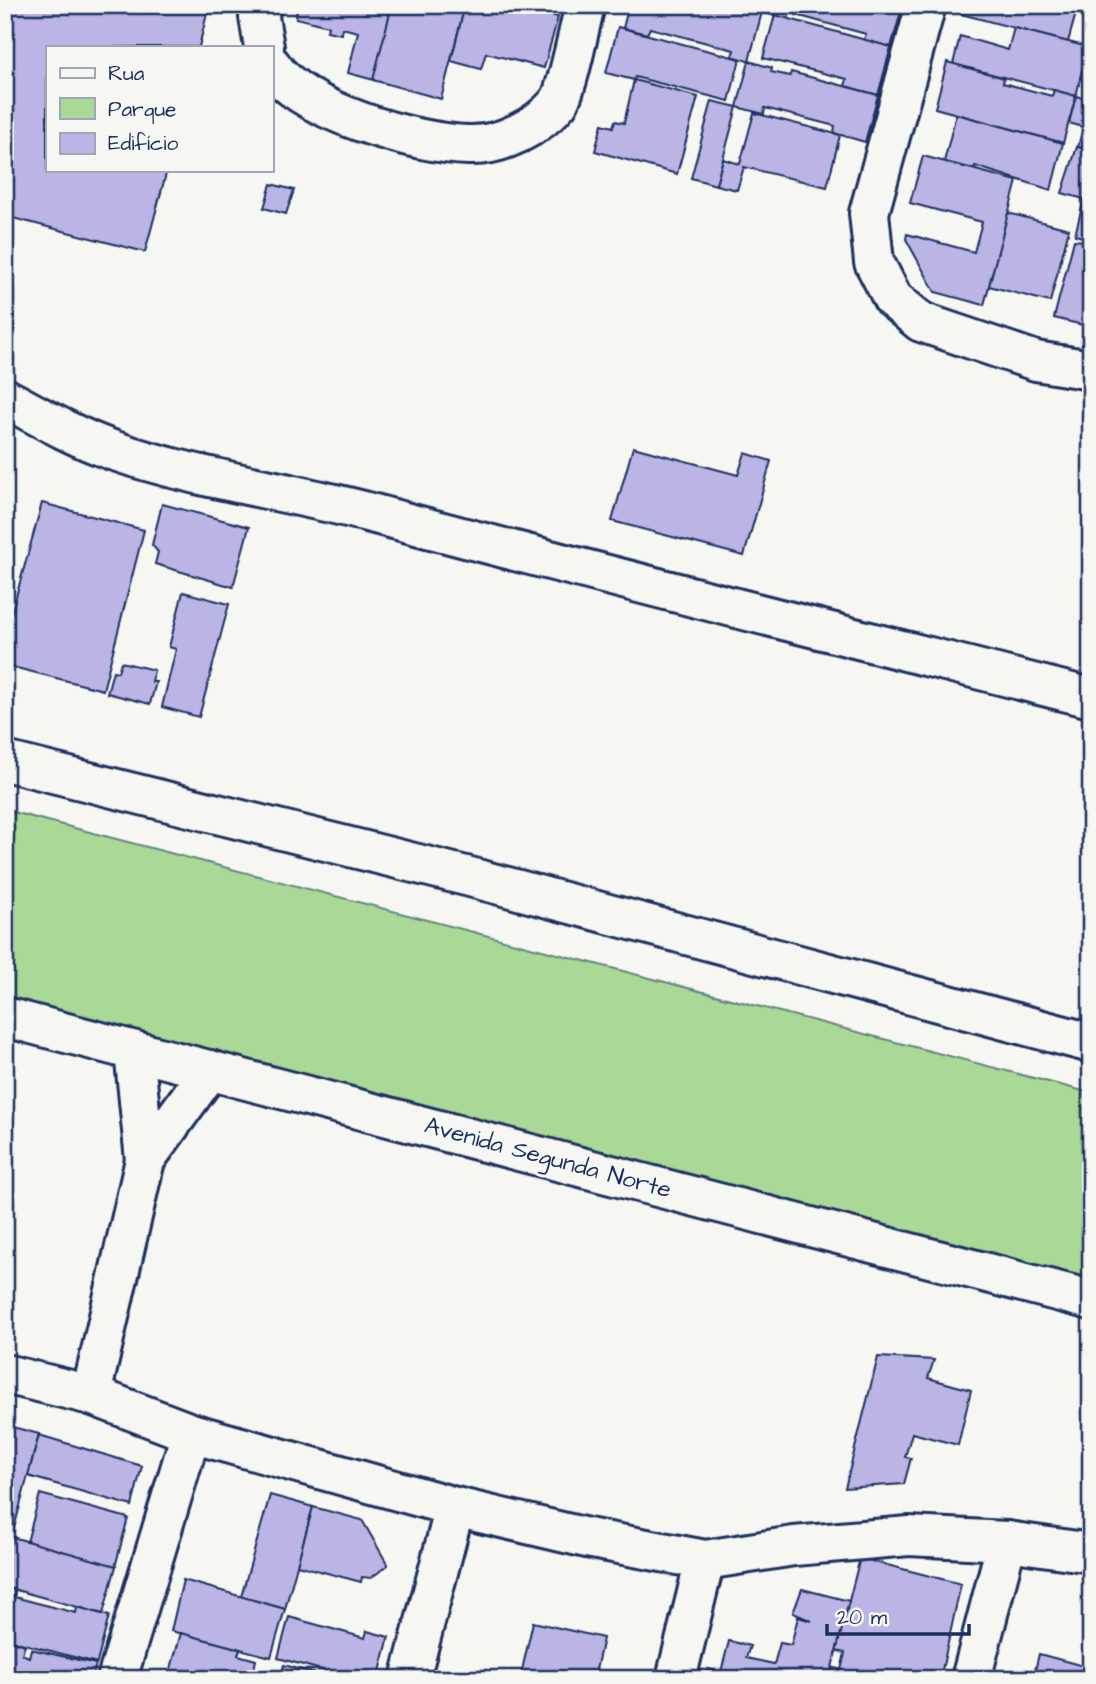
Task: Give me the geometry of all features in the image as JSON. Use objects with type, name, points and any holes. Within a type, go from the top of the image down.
[{"type":"street","points":[[261,5],[259,17],[264,46]]},
{"type":"street","points":[[273,68],[281,82],[308,99],[357,121],[469,145],[503,140],[533,124],[560,101],[585,5]]},
{"type":"street","points":[[926,5],[869,212],[874,262],[893,299],[921,322],[1036,362],[1091,370]]},
{"type":"street","points":[[5,398],[50,422],[112,449],[196,473],[329,502],[600,574],[1091,698]]},
{"type":"street","points":[[5,761],[470,877],[1091,1042]]},
{"type":"street","name":"Avenida Segunda Norte","points":[[5,1017],[1091,1300]]},
{"type":"street","points":[[91,1395],[145,1160],[134,1051]]},
{"type":"street","points":[[145,1160],[210,1070]]},
{"type":"street","points":[[5,1374],[91,1395],[191,1433],[455,1507],[587,1538],[705,1560],[793,1546],[909,1536],[1007,1541],[1091,1553]]},
{"type":"street","points":[[117,1679],[191,1433]]},
{"type":"street","points":[[410,1679],[455,1507]]},
{"type":"street","points":[[971,1679],[1007,1541]]},
{"type":"street","points":[[676,1679],[705,1560]]},
{"type":"green space","points":[[5,810],[1091,1093],[1091,1289],[5,1006]]},
{"type":"building","points":[[5,5],[209,5],[199,46],[46,46],[46,172],[166,172],[145,252],[5,216]]},
{"type":"building","points":[[297,5],[392,5],[374,80],[348,73],[358,32],[342,28],[341,34],[327,31],[328,26],[296,18]]},
{"type":"building","points":[[392,5],[465,5],[441,99],[373,80]]},
{"type":"building","points":[[465,5],[510,5],[558,17],[544,68],[486,53],[481,69],[451,61]]},
{"type":"building","points":[[538,5],[568,5],[566,13]]},
{"type":"building","points":[[629,5],[736,5],[762,12],[749,61],[732,56],[734,50],[650,28],[647,34],[623,28]]},
{"type":"building","points":[[737,5],[764,5],[762,12]]},
{"type":"building","points":[[764,5],[792,5],[788,20],[762,12]]},
{"type":"building","points":[[799,5],[903,5],[891,47],[864,40],[866,34],[796,15]]},
{"type":"building","points":[[963,5],[1066,5],[1065,9],[1076,13],[1068,42],[961,14]]},
{"type":"building","points":[[775,15],[891,47],[878,95],[845,86],[847,79],[763,58]]},
{"type":"building","points":[[618,27],[740,59],[729,101],[635,77],[634,80],[606,73]]},
{"type":"building","points":[[1014,28],[1088,47],[1076,96],[953,64],[960,36],[1008,50]]},
{"type":"building","points":[[1088,47],[1091,48],[1091,80],[1080,78]]},
{"type":"building","points":[[749,61],[772,68],[771,72],[790,76],[791,72],[878,95],[865,142],[834,133],[835,126],[765,108],[764,114],[737,107]]},
{"type":"building","points":[[947,62],[1004,78],[1003,83],[1052,96],[1054,90],[1076,96],[1063,143],[935,108]]},
{"type":"building","points":[[634,80],[698,97],[677,174],[595,151],[602,124],[613,127],[615,121],[624,123]]},
{"type":"building","points":[[1076,96],[1091,100],[1091,150],[1078,147],[1083,127],[1069,123]]},
{"type":"building","points":[[712,101],[737,107],[716,185],[691,178]]},
{"type":"building","points":[[754,113],[840,135],[827,187],[744,167],[737,190],[716,185],[723,159],[740,164]]},
{"type":"building","points":[[956,114],[1063,143],[1051,190],[975,166],[974,169],[944,162]]},
{"type":"building","points":[[1077,147],[1091,150],[1091,201],[1062,193]]},
{"type":"building","points":[[923,156],[1017,181],[984,305],[935,292],[906,239],[907,234],[974,252],[982,222],[910,203]]},
{"type":"building","points":[[271,184],[294,190],[286,214],[264,208]]},
{"type":"building","points":[[1084,199],[1091,201],[1091,239],[1075,235]]},
{"type":"building","points":[[1008,213],[1069,229],[1050,302],[989,286]]},
{"type":"building","points":[[1074,240],[1091,242],[1091,327],[1054,318]]},
{"type":"building","points":[[633,447],[738,475],[745,453],[771,461],[744,556],[612,521]]},
{"type":"building","points":[[42,503],[144,530],[103,690],[5,665],[9,622]]},
{"type":"building","points":[[162,504],[249,527],[233,587],[155,564],[158,552],[152,545]]},
{"type":"building","points":[[183,592],[229,604],[199,717],[162,707],[176,649],[169,647]]},
{"type":"building","points":[[121,662],[154,670],[152,682],[156,682],[150,704],[107,693],[113,671],[118,672]]},
{"type":"building","points":[[878,1357],[934,1360],[928,1378],[971,1390],[958,1445],[912,1433],[905,1457],[911,1458],[904,1484],[845,1488]]},
{"type":"building","points":[[5,1425],[39,1434],[13,1532],[5,1530]]},
{"type":"building","points":[[39,1435],[142,1466],[132,1506],[28,1476]]},
{"type":"building","points":[[40,1494],[128,1518],[115,1567],[27,1542]]},
{"type":"building","points":[[270,1495],[313,1507],[285,1609],[241,1597]]},
{"type":"building","points":[[313,1507],[362,1520],[388,1565],[371,1578],[362,1577],[361,1582],[297,1565]]},
{"type":"building","points":[[5,1536],[12,1539],[5,1564]]},
{"type":"building","points":[[12,1537],[116,1566],[103,1614],[5,1587],[5,1564]]},
{"type":"building","points":[[860,1558],[961,1584],[940,1679],[829,1679],[832,1667],[841,1670],[845,1653],[836,1651]]},
{"type":"building","points":[[183,1580],[285,1609],[271,1657],[171,1631]]},
{"type":"building","points":[[5,1587],[15,1590],[14,1597],[76,1613],[77,1607],[109,1616],[97,1663],[5,1639]]},
{"type":"building","points":[[802,1589],[849,1601],[829,1679],[745,1679],[721,1672],[729,1641],[750,1646],[746,1658],[774,1664],[780,1643],[791,1645],[798,1617],[812,1621],[793,1613]]},
{"type":"building","points":[[289,1617],[365,1638],[367,1631],[389,1637],[378,1679],[354,1679],[278,1658]]},
{"type":"building","points":[[533,1622],[603,1638],[594,1679],[520,1679]]},
{"type":"building","points":[[181,1633],[240,1649],[238,1655],[256,1660],[252,1679],[168,1679]]},
{"type":"building","points":[[5,1639],[25,1645],[22,1654],[29,1657],[31,1649],[96,1664],[92,1679],[5,1679]]},
{"type":"building","points":[[1039,1654],[1091,1668],[1091,1679],[1033,1679]]},
{"type":"building","points":[[284,1665],[335,1679],[266,1679],[268,1671],[281,1675]]},
{"type":"building","points":[[708,1669],[721,1672],[745,1679],[706,1679]]},
{"type":"building","points":[[147,1673],[159,1676],[167,1679],[145,1679]]}]
